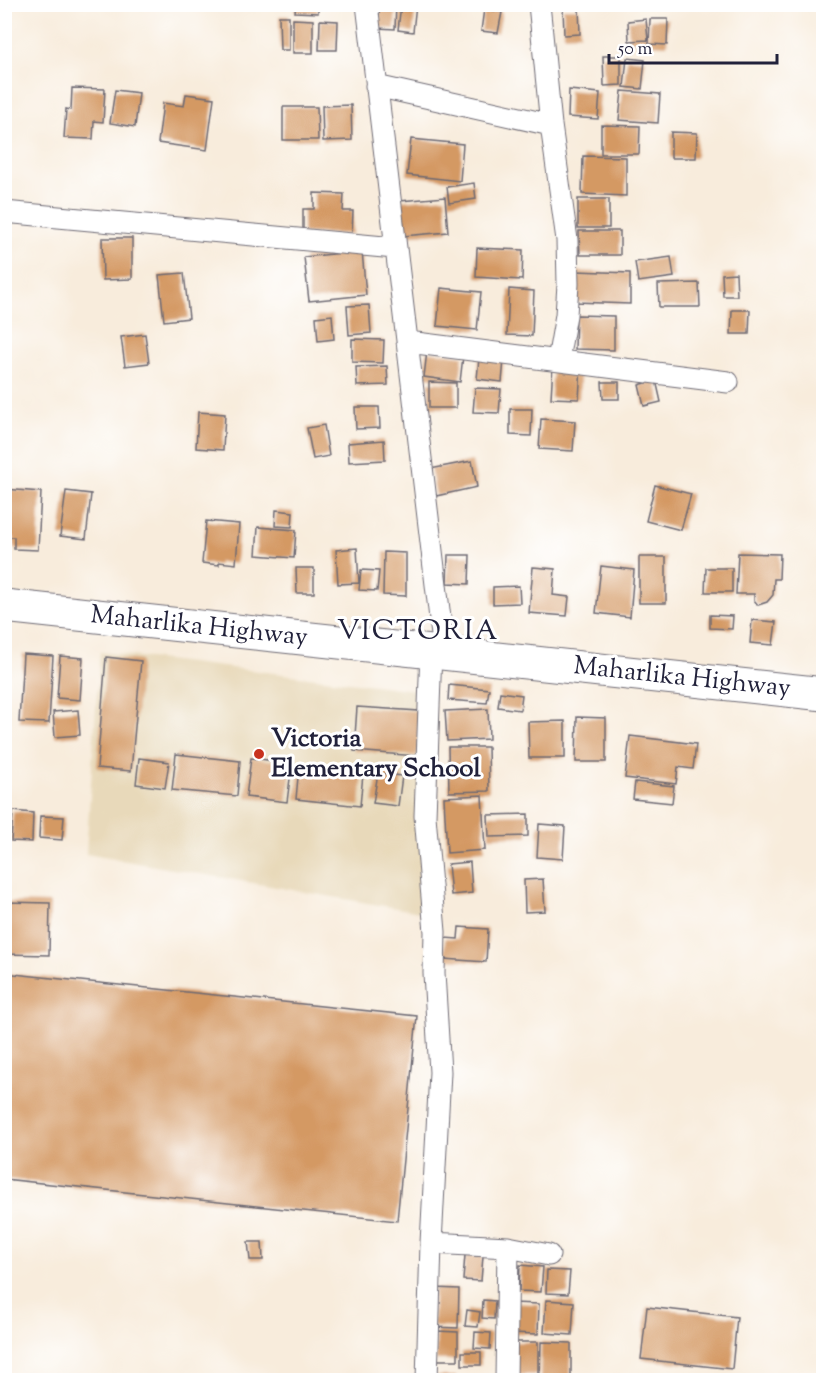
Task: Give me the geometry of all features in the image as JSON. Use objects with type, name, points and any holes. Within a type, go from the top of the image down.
[{"type":"highway","name":"Maharlika Highway","points":[[4,606],[824,694]]},
{"type":"street","points":[[367,4],[408,342],[437,651],[425,816],[435,932],[434,973],[440,1072],[431,1243],[428,1380]]},
{"type":"street","points":[[539,4],[551,125],[567,240],[566,315],[558,360]]},
{"type":"street","points":[[376,86],[551,125]]},
{"type":"street","points":[[4,212],[395,248]]},
{"type":"street","points":[[408,342],[728,382]]},
{"type":"street","points":[[431,1243],[508,1247],[549,1255]]},
{"type":"street","points":[[506,1380],[508,1247]]},
{"type":"shaded area","name":"Victoria Elementary School","points":[[100,652],[423,691],[425,913],[86,854]]},
{"type":"building","points":[[296,4],[318,4],[318,13],[295,12]]},
{"type":"building","points":[[380,4],[396,4],[395,29],[378,28]]},
{"type":"building","points":[[401,4],[416,4],[413,32],[398,30]]},
{"type":"building","points":[[563,8],[579,8],[580,34],[564,35]]},
{"type":"building","points":[[484,9],[502,12],[498,33],[481,31]]},
{"type":"building","points":[[279,16],[289,16],[289,50],[280,50]]},
{"type":"building","points":[[293,19],[313,20],[313,53],[293,53]]},
{"type":"building","points":[[646,19],[648,40],[629,41],[628,21]]},
{"type":"building","points":[[650,19],[668,19],[667,45],[649,44]]},
{"type":"building","points":[[320,20],[338,21],[337,50],[319,50]]},
{"type":"building","points":[[603,56],[621,56],[621,85],[604,86]]},
{"type":"building","points":[[627,58],[645,60],[642,89],[624,87]]},
{"type":"building","points":[[72,88],[105,89],[103,122],[94,121],[93,139],[64,138],[66,109],[71,110]]},
{"type":"building","points":[[115,90],[139,93],[135,127],[110,123]]},
{"type":"building","points":[[569,90],[600,93],[598,119],[568,117]]},
{"type":"building","points":[[622,91],[660,94],[658,123],[619,120]]},
{"type":"building","points":[[186,94],[214,98],[207,150],[158,143],[163,103],[184,106]]},
{"type":"building","points":[[351,105],[352,140],[323,141],[322,106]]},
{"type":"building","points":[[283,107],[317,107],[318,140],[283,140]]},
{"type":"building","points":[[601,125],[640,126],[639,154],[601,154]]},
{"type":"building","points":[[671,132],[697,133],[696,158],[671,158]]},
{"type":"building","points":[[411,139],[463,144],[460,181],[407,175]]},
{"type":"building","points":[[583,156],[626,157],[626,196],[582,194]]},
{"type":"building","points":[[474,183],[476,199],[449,203],[447,187]]},
{"type":"building","points":[[314,193],[344,194],[343,211],[353,211],[352,234],[303,233],[303,209],[314,209]]},
{"type":"building","points":[[445,197],[448,232],[403,236],[400,201]]},
{"type":"building","points":[[578,199],[609,199],[609,228],[578,228]]},
{"type":"building","points":[[579,231],[620,231],[620,255],[580,255]]},
{"type":"building","points":[[102,238],[132,238],[132,279],[103,280]]},
{"type":"building","points":[[477,248],[523,250],[522,280],[476,277]]},
{"type":"building","points":[[362,251],[366,295],[309,301],[304,257]]},
{"type":"building","points":[[671,257],[674,277],[638,282],[635,262]]},
{"type":"building","points":[[576,271],[630,273],[630,304],[575,302]]},
{"type":"building","points":[[184,273],[189,318],[164,321],[159,275]]},
{"type":"building","points":[[736,273],[737,296],[723,296],[722,274]]},
{"type":"building","points":[[699,283],[700,307],[659,307],[658,284]]},
{"type":"building","points":[[441,288],[481,292],[477,330],[437,326]]},
{"type":"building","points":[[509,289],[534,291],[532,336],[507,335]]},
{"type":"building","points":[[369,305],[371,333],[349,335],[347,306]]},
{"type":"building","points":[[732,310],[750,310],[749,334],[731,334]]},
{"type":"building","points":[[332,315],[334,339],[318,341],[316,317]]},
{"type":"building","points":[[576,315],[614,316],[614,350],[575,349]]},
{"type":"building","points":[[145,334],[149,363],[125,366],[121,337]]},
{"type":"building","points":[[352,339],[384,340],[383,363],[352,362]]},
{"type":"building","points":[[427,351],[463,356],[460,382],[424,377]]},
{"type":"building","points":[[479,358],[504,360],[502,382],[477,379]]},
{"type":"building","points":[[553,364],[581,366],[579,399],[551,398]]},
{"type":"building","points":[[387,366],[388,385],[357,386],[356,367]]},
{"type":"building","points":[[656,380],[661,402],[644,406],[639,385]]},
{"type":"building","points":[[429,382],[456,383],[456,408],[429,408]]},
{"type":"building","points":[[602,382],[619,382],[619,399],[603,399]]},
{"type":"building","points":[[475,388],[501,389],[499,413],[473,412]]},
{"type":"building","points":[[355,407],[379,407],[380,428],[356,429]]},
{"type":"building","points":[[510,409],[532,409],[531,436],[510,435]]},
{"type":"building","points":[[198,412],[225,414],[223,450],[196,448]]},
{"type":"building","points":[[541,419],[575,421],[573,451],[539,449]]},
{"type":"building","points":[[324,425],[329,456],[313,459],[307,428]]},
{"type":"building","points":[[384,440],[385,460],[349,462],[348,443]]},
{"type":"building","points":[[472,461],[477,487],[436,496],[430,469]]},
{"type":"building","points":[[655,485],[691,494],[681,530],[646,521]]},
{"type":"building","points":[[4,489],[41,492],[38,550],[14,549],[14,537],[4,537]]},
{"type":"building","points":[[66,491],[91,494],[86,539],[60,536]]},
{"type":"building","points":[[276,510],[293,512],[292,527],[275,526]]},
{"type":"building","points":[[206,521],[239,524],[236,564],[202,563]]},
{"type":"building","points":[[258,527],[296,530],[294,558],[256,555]]},
{"type":"building","points":[[357,548],[359,583],[338,584],[336,550]]},
{"type":"building","points":[[384,552],[406,553],[406,596],[383,595]]},
{"type":"building","points":[[738,553],[780,554],[779,579],[774,579],[773,595],[767,602],[758,605],[754,600],[754,594],[736,594]]},
{"type":"building","points":[[448,555],[470,555],[469,584],[447,583]]},
{"type":"building","points":[[639,557],[666,557],[666,603],[639,603]]},
{"type":"building","points":[[601,566],[634,570],[630,617],[596,613]]},
{"type":"building","points":[[533,567],[555,569],[553,595],[569,597],[567,616],[529,613]]},
{"type":"building","points":[[296,568],[314,568],[314,593],[297,593]]},
{"type":"building","points":[[706,568],[732,568],[732,592],[705,592]]},
{"type":"building","points":[[361,570],[379,571],[377,591],[359,590]]},
{"type":"building","points":[[519,586],[520,603],[493,604],[493,587]]},
{"type":"building","points":[[710,615],[733,616],[732,629],[710,628]]},
{"type":"building","points":[[752,620],[776,622],[773,645],[750,643]]},
{"type":"building","points":[[23,654],[53,656],[49,723],[19,722]]},
{"type":"building","points":[[60,656],[83,658],[80,700],[57,698]]},
{"type":"building","points":[[106,657],[141,661],[131,771],[97,768]]},
{"type":"building","points":[[449,685],[489,689],[487,703],[448,700]]},
{"type":"building","points":[[500,692],[522,695],[520,710],[498,707]]},
{"type":"building","points":[[357,707],[419,711],[417,756],[354,751]]},
{"type":"building","points":[[488,709],[489,739],[447,741],[445,711]]},
{"type":"building","points":[[78,710],[80,735],[55,737],[53,712]]},
{"type":"building","points":[[577,717],[606,718],[606,762],[576,762]]},
{"type":"building","points":[[565,721],[565,758],[529,758],[528,722]]},
{"type":"building","points":[[630,736],[696,744],[693,769],[678,767],[676,784],[625,778]]},
{"type":"building","points":[[448,747],[488,747],[489,791],[449,792]]},
{"type":"building","points":[[176,754],[240,761],[237,796],[172,790]]},
{"type":"building","points":[[139,758],[169,762],[165,788],[136,784]]},
{"type":"building","points":[[251,758],[292,763],[287,802],[246,797]]},
{"type":"building","points":[[299,766],[363,774],[360,806],[296,799]]},
{"type":"building","points":[[378,773],[402,776],[398,806],[373,803]]},
{"type":"building","points":[[635,782],[674,786],[672,803],[633,799]]},
{"type":"building","points":[[482,795],[485,850],[447,853],[444,797]]},
{"type":"building","points":[[13,811],[33,813],[32,842],[11,841]]},
{"type":"building","points":[[528,814],[528,836],[489,837],[488,815]]},
{"type":"building","points":[[40,816],[64,817],[62,840],[39,838]]},
{"type":"building","points":[[539,824],[565,826],[563,859],[537,857]]},
{"type":"building","points":[[470,862],[472,893],[451,895],[448,864]]},
{"type":"building","points":[[543,879],[545,911],[525,912],[524,880]]},
{"type":"building","points":[[4,902],[50,903],[49,955],[4,954]]},
{"type":"building","points":[[459,927],[488,929],[486,962],[444,959],[445,938],[458,939]]},
{"type":"building","points":[[4,973],[417,1016],[397,1221],[4,1179]]},
{"type":"building","points":[[248,1242],[262,1242],[263,1260],[250,1260]]},
{"type":"building","points":[[465,1255],[483,1256],[481,1281],[463,1280]]},
{"type":"building","points":[[520,1265],[543,1267],[541,1292],[519,1291]]},
{"type":"building","points":[[547,1270],[570,1271],[568,1294],[546,1293]]},
{"type":"building","points":[[434,1288],[459,1289],[458,1328],[433,1327]]},
{"type":"building","points":[[483,1300],[495,1301],[494,1319],[482,1318]]},
{"type":"building","points":[[546,1300],[574,1302],[572,1335],[544,1333]]},
{"type":"building","points":[[512,1303],[539,1304],[538,1334],[511,1333]]},
{"type":"building","points":[[647,1307],[737,1317],[732,1369],[641,1359]]},
{"type":"building","points":[[467,1310],[480,1312],[478,1327],[465,1326]]},
{"type":"building","points":[[436,1331],[458,1332],[458,1360],[436,1360]]},
{"type":"building","points":[[475,1332],[491,1333],[490,1349],[474,1348]]},
{"type":"building","points":[[514,1342],[538,1342],[538,1375],[513,1375]]},
{"type":"building","points":[[541,1342],[571,1343],[571,1379],[540,1379]]},
{"type":"building","points":[[462,1352],[481,1352],[481,1365],[462,1365]]},
{"type":"building","points":[[435,1376],[456,1376],[456,1380],[435,1380]]},
{"type":"place","name":"Victoria Elementary School","points":[[259,754]]},
{"type":"district","name":"VICTORIA","points":[[418,632]]}]
